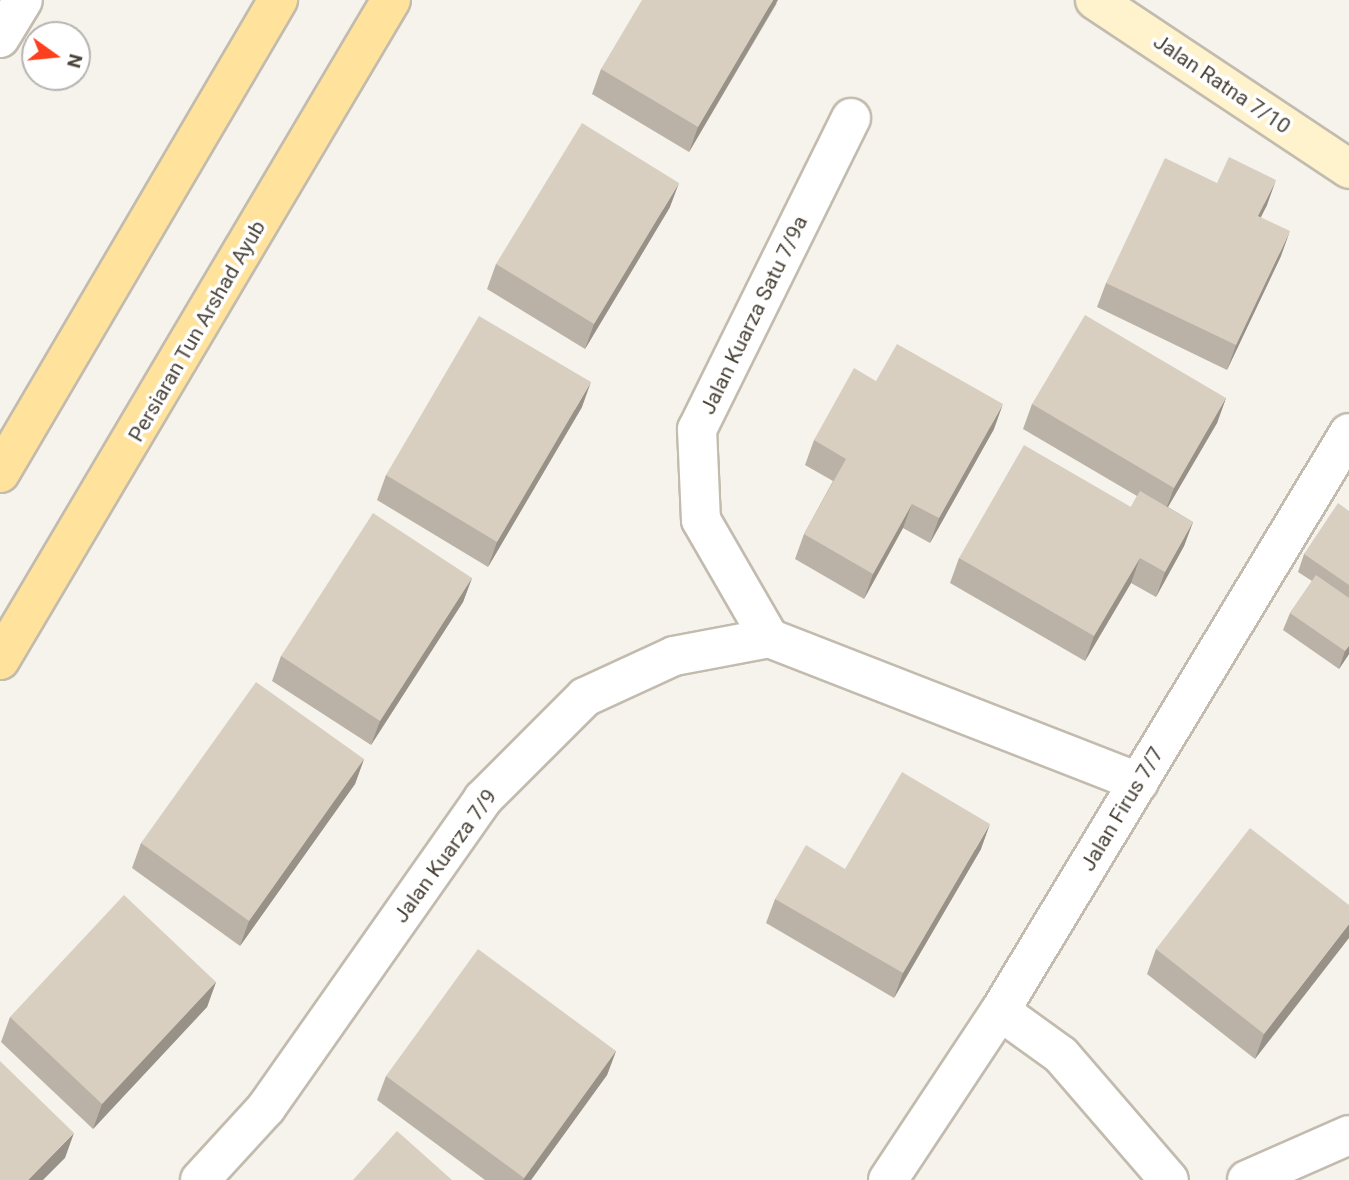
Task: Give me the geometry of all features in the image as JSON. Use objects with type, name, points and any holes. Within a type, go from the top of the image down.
[{"type":"main road","points":[[0,473],[278,0]]},
{"type":"main road","name":"Persiaran Tun Arshad Ayub","points":[[0,660],[391,0]]},
{"type":"street","points":[[0,38],[23,0]]},
{"type":"street","points":[[244,58],[260,0]]},
{"type":"street","name":"Jalan Ratna 7/10","points":[[1095,0],[1349,169]]},
{"type":"street","name":"Jalan Kuarza Satu 7/9a","points":[[769,638],[701,520],[697,429],[851,118]]},
{"type":"street","name":"Jalan Firus 7/7","points":[[888,1180],[1000,1012],[1349,433]]},
{"type":"street","points":[[769,638],[1139,782]]},
{"type":"street","name":"Jalan Kuarza 7/9","points":[[200,1180],[265,1108],[483,799],[585,696],[674,656],[769,638]]},
{"type":"street","points":[[1000,1012],[1061,1055],[1169,1180]]},
{"type":"street","points":[[1247,1180],[1349,1135]]},
{"type":"building","points":[[642,0],[773,0],[698,127],[601,69]]},
{"type":"building","points":[[582,123],[679,183],[594,324],[496,264]]},
{"type":"building","points":[[1229,157],[1276,180],[1258,216],[1290,231],[1236,345],[1106,283],[1165,158],[1217,183]]},
{"type":"building","points":[[1085,315],[1226,398],[1174,488],[1032,404]]},
{"type":"building","points":[[479,316],[591,382],[497,542],[386,475]]},
{"type":"building","points":[[897,344],[1003,404],[939,518],[912,504],[873,574],[804,534],[846,459],[814,440],[854,368],[876,381]]},
{"type":"building","points":[[1024,445],[1131,507],[1140,491],[1193,522],[1165,572],[1140,558],[1094,636],[959,558]]},
{"type":"building","points":[[1338,503],[1349,511],[1349,585],[1304,554]]},
{"type":"building","points":[[373,513],[472,578],[380,721],[281,656]]},
{"type":"building","points":[[1316,575],[1349,598],[1349,646],[1345,651],[1290,613]]},
{"type":"building","points":[[256,682],[364,759],[249,921],[141,843]]},
{"type":"building","points":[[902,772],[990,824],[903,973],[775,899],[806,845],[845,869]]},
{"type":"building","points":[[1250,828],[1349,905],[1349,924],[1264,1034],[1156,949]]},
{"type":"building","points":[[124,895],[216,982],[102,1104],[10,1017]]},
{"type":"building","points":[[478,949],[616,1051],[524,1178],[386,1076]]},
{"type":"building","points":[[0,1061],[74,1133],[28,1180],[0,1180]]},
{"type":"building","points":[[397,1131],[452,1180],[353,1180]]}]
